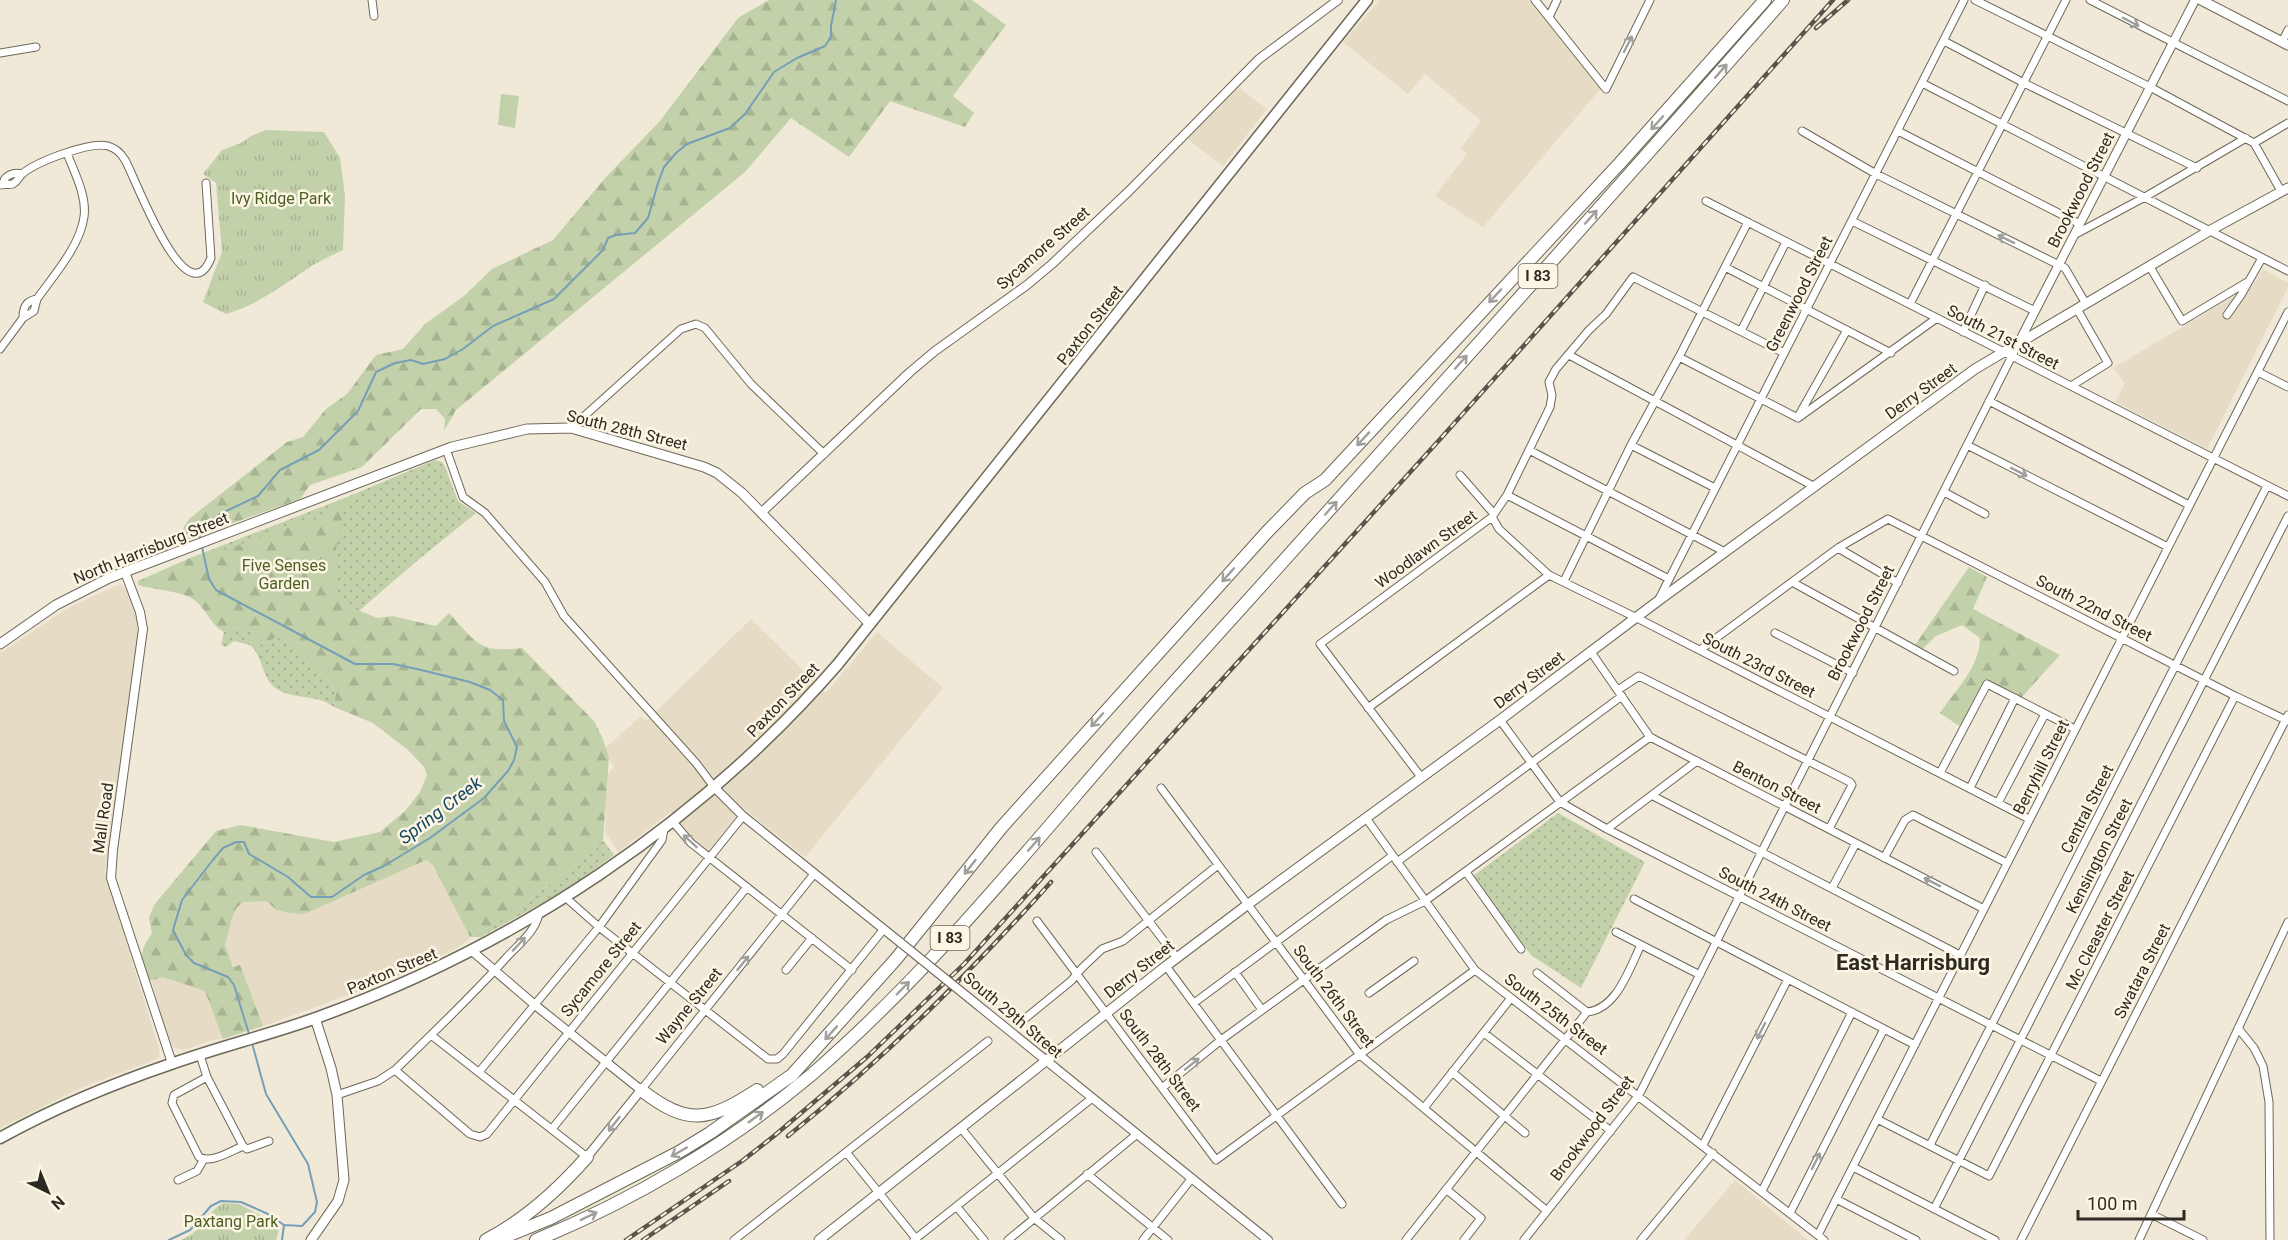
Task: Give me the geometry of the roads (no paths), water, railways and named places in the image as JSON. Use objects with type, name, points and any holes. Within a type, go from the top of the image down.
[{"type":"highway","name":"I 83","points":[[497,1240],[551,1218],[679,1152],[792,1075],[896,959],[1001,828],[1267,532],[1305,493],[1325,480],[1620,163],[1765,0]]},
{"type":"highway","name":"I 83","points":[[536,1240],[605,1208],[687,1164],[719,1143],[807,1078],[894,997],[979,906],[1105,759],[1783,0]]},
{"type":"highway","points":[[640,1090],[662,1107],[675,1112],[686,1115],[705,1115],[745,1098],[811,1055]]},
{"type":"highway","points":[[486,1240],[525,1217],[556,1190],[587,1157]]},
{"type":"main road","name":"Paxton Street","points":[[0,1138],[61,1107],[172,1063],[315,1018],[390,989],[472,951],[540,914],[668,825],[714,787],[767,740],[804,703],[870,624],[1367,0]]},
{"type":"main road","points":[[2201,0],[2285,43]]},
{"type":"main road","name":"Derry Street","points":[[819,1240],[1166,966],[1975,369],[2008,354],[2018,344],[2076,309],[2285,189]]},
{"type":"main road","name":"South 28th Street","points":[[323,498],[477,439],[527,429],[571,428],[681,459],[711,470],[729,481],[870,624]]},
{"type":"main road","name":"North Harrisburg Street","points":[[0,644],[69,598],[125,572],[323,498]]},
{"type":"main road","points":[[311,1240],[333,1209],[343,1186],[344,1152],[332,1068],[315,1018]]},
{"type":"street","points":[[372,0],[374,16]]},
{"type":"street","name":"Sycamore Street","points":[[762,512],[935,351],[1027,285],[1052,264],[1129,191],[1259,58],[1338,0]]},
{"type":"street","points":[[1534,0],[1606,89],[1650,0]]},
{"type":"street","points":[[1549,17],[1557,0]]},
{"type":"street","name":"Greenwood Street","points":[[1658,601],[1964,0]]},
{"type":"street","points":[[1976,0],[2246,138],[2254,143],[2285,189]]},
{"type":"street","points":[[1910,304],[2066,0]]},
{"type":"street","points":[[2090,0],[2172,44],[2288,101]]},
{"type":"street","name":"Brookwood Street","points":[[2018,344],[2195,0]]},
{"type":"street","points":[[2285,43],[2288,30]]},
{"type":"street","points":[[1944,40],[2024,83],[2197,168]]},
{"type":"street","points":[[0,53],[36,47]]},
{"type":"street","points":[[1922,83],[2288,271]]},
{"type":"street","points":[[2254,143],[2288,123]]},
{"type":"street","points":[[1802,131],[1876,174],[2065,268],[2086,304]]},
{"type":"street","points":[[1898,131],[2080,224]]},
{"type":"street","points":[[2074,235],[2197,168],[2246,138]]},
{"type":"street","points":[[1,185],[12,174],[22,174],[87,146],[99,144],[117,150],[124,158],[170,253],[188,272],[195,273],[208,265],[211,258],[206,183]]},
{"type":"street","points":[[0,349],[22,318],[34,311],[37,298],[80,233],[84,216],[83,198],[67,153]]},
{"type":"street","name":"South 21st Street","points":[[1706,201],[2288,496]]},
{"type":"street","points":[[1852,221],[2035,311]]},
{"type":"street","points":[[1564,581],[1610,492],[1631,445],[1748,222]]},
{"type":"street","points":[[1740,331],[1786,242]]},
{"type":"street","points":[[2227,315],[2262,258]]},
{"type":"street","points":[[1725,267],[1891,353]]},
{"type":"street","points":[[2150,267],[2182,321],[2249,281]]},
{"type":"street","name":"Woodlawn Street","points":[[1368,708],[1320,644],[1493,516],[1507,495],[1550,407],[1552,395],[1549,382],[1589,330],[1606,314],[1633,277],[1702,312]]},
{"type":"street","points":[[1963,332],[1985,285]]},
{"type":"street","points":[[2071,387],[2108,363],[2076,309]]},
{"type":"street","points":[[1702,312],[1784,353]]},
{"type":"street","name":"Berryhill Street","points":[[1821,1237],[1852,1167],[2288,312]]},
{"type":"street","points":[[1798,418],[1937,318]]},
{"type":"street","points":[[571,428],[681,329],[696,324],[705,328],[751,384],[824,454]]},
{"type":"street","points":[[1798,418],[1847,330]]},
{"type":"street","name":"Brookwood Street","points":[[1524,1240],[1639,1095],[1944,492],[1989,401],[2008,354]]},
{"type":"street","points":[[1569,355],[1815,487]]},
{"type":"street","points":[[1679,357],[1798,418]]},
{"type":"street","points":[[2258,372],[2288,387]]},
{"type":"street","points":[[1989,401],[2189,505]]},
{"type":"street","points":[[1631,445],[1715,488]]},
{"type":"street","points":[[1967,445],[2168,548]]},
{"type":"street","points":[[446,449],[463,497],[484,513],[545,582],[564,616],[696,763],[714,787]]},
{"type":"street","points":[[1529,450],[1725,552]]},
{"type":"street","name":"South 23rd Street","points":[[1461,476],[1493,516],[1499,529],[1548,575],[1637,618],[2029,819]]},
{"type":"street","name":"Central Street","points":[[1930,1145],[2267,486]]},
{"type":"street","points":[[1944,492],[1985,514]]},
{"type":"street","points":[[1507,495],[1669,579]]},
{"type":"street","name":"Kensington Street","points":[[1934,1209],[2288,516]]},
{"type":"street","name":"South 22nd Street","points":[[1838,548],[1888,519],[2235,696],[2287,719]]},
{"type":"street","points":[[1700,650],[1838,548],[1898,583]]},
{"type":"street","name":"Mall Road","points":[[125,572],[142,616],[143,629],[111,878],[172,1063]]},
{"type":"street","points":[[1421,777],[1368,708],[1548,575]]},
{"type":"street","points":[[1792,582],[1954,671]]},
{"type":"street","points":[[1775,633],[1852,673]]},
{"type":"street","name":"Benton Street","points":[[1591,652],[1650,737],[1984,909]]},
{"type":"street","points":[[1194,1003],[1276,942],[1532,763],[1639,676],[1852,783],[1829,829]]},
{"type":"street","points":[[1940,773],[1987,684],[2075,729]]},
{"type":"street","name":"Mc Cleaster Street","points":[[1960,1159],[1989,1176],[2235,696]]},
{"type":"street","points":[[1970,788],[2015,698]]},
{"type":"street","points":[[1998,803],[2045,714]]},
{"type":"street","name":"Swatara Street","points":[[2021,1240],[2287,719]]},
{"type":"street","name":"South 24th Street","points":[[1500,720],[1560,802],[1607,829],[2101,1081]]},
{"type":"street","points":[[1162,1088],[1221,1040],[1386,920],[1425,901],[1650,737]]},
{"type":"street","points":[[1607,829],[1697,761]]},
{"type":"street","name":"South 29th Street","points":[[714,787],[743,816],[1268,1240]]},
{"type":"street","name":"South 26th Street","points":[[1161,788],[1360,1055],[1548,1210]]},
{"type":"street","points":[[1653,796],[1960,955]]},
{"type":"street","points":[[1884,858],[1905,820],[1913,815],[2007,863]]},
{"type":"street","name":"Sycamore Street","points":[[395,1070],[470,1134],[480,1137],[486,1134],[743,816]]},
{"type":"street","name":"South 25th Street","points":[[1366,818],[1476,970],[1821,1237]]},
{"type":"street","points":[[479,1072],[599,927],[662,840],[668,825],[852,970]]},
{"type":"street","points":[[1832,888],[1856,843]]},
{"type":"street","points":[[1096,852],[1177,958]]},
{"type":"street","points":[[1022,1021],[1071,981],[1102,949],[1123,941],[1218,865]]},
{"type":"street","points":[[1466,872],[1521,949]]},
{"type":"street","name":"Wayne Street","points":[[587,1157],[814,874]]},
{"type":"street","points":[[552,1130],[747,886]]},
{"type":"street","points":[[565,897],[669,983],[768,1059],[777,1059],[783,1054],[884,930]]},
{"type":"street","points":[[1634,899],[1915,1045]]},
{"type":"street","points":[[337,1095],[378,1081],[395,1070],[494,971],[531,931],[540,914]]},
{"type":"street","name":"South 28th Street","points":[[1036,921],[1216,1160],[1277,1115]]},
{"type":"street","points":[[2139,1240],[2288,922]]},
{"type":"street","points":[[1616,932],[1700,975]]},
{"type":"street","points":[[786,970],[812,938]]},
{"type":"street","points":[[1537,973],[1587,1012],[1597,1011],[1606,1006],[1614,996],[1641,945]]},
{"type":"street","points":[[472,951],[640,1090]]},
{"type":"street","points":[[1369,993],[1414,961]]},
{"type":"street","points":[[1166,966],[1342,1204]]},
{"type":"street","points":[[1277,1115],[1476,970]]},
{"type":"street","points":[[1235,972],[1262,1010]]},
{"type":"street","points":[[1703,1145],[1788,979]]},
{"type":"street","points":[[1424,1108],[1511,998]]},
{"type":"street","points":[[1406,1240],[1587,1012]]},
{"type":"street","points":[[1762,1191],[1852,1012]]},
{"type":"street","points":[[2238,1028],[2254,1048],[2263,1066],[2269,1102],[2270,1240]]},
{"type":"street","points":[[1790,1213],[1884,1029]]},
{"type":"street","points":[[1484,1033],[1611,1131]]},
{"type":"street","points":[[431,1035],[587,1157]]},
{"type":"street","points":[[734,1240],[988,1041]]},
{"type":"street","points":[[200,1055],[207,1077],[243,1146],[247,1149],[269,1141]]},
{"type":"street","points":[[1452,1072],[1525,1133]]},
{"type":"street","points":[[204,1160],[171,1103],[174,1095],[207,1077]]},
{"type":"street","points":[[846,1152],[916,1240],[1091,1099]]},
{"type":"street","points":[[1877,1119],[1960,1159]]},
{"type":"street","points":[[961,1128],[1034,1218],[1061,1240]]},
{"type":"street","points":[[1008,1240],[1136,1135]]},
{"type":"street","points":[[178,1180],[197,1171],[204,1160],[243,1146]]},
{"type":"street","points":[[1641,1240],[1713,1153]]},
{"type":"street","points":[[1852,1167],[1995,1240]]},
{"type":"street","points":[[1087,1174],[1168,1240]]},
{"type":"street","points":[[1143,1240],[1191,1178]]},
{"type":"street","points":[[1446,1189],[1481,1218],[1464,1240]]},
{"type":"street","points":[[1836,1199],[1916,1240]]},
{"type":"street","points":[[957,1207],[984,1240]]},
{"type":"street","points":[[2151,1214],[2203,1240]]},
{"type":"waterway","name":"Spring Creek","points":[[201,541],[198,530],[220,514],[258,496],[280,470],[319,450],[358,411],[376,372],[395,363],[411,360],[423,364],[445,359],[463,349],[493,326],[554,299],[603,250],[608,238],[635,233],[648,218],[664,167],[676,153],[687,144],[730,128],[745,114],[774,72],[797,58],[825,46],[831,37],[836,0]]},
{"type":"waterway","name":"Spring Creek","points":[[202,547],[209,579],[216,590],[355,664],[393,664],[470,682],[490,690],[503,700],[504,721],[517,747],[508,771],[484,798],[430,838],[384,866],[364,875],[332,897],[311,897],[288,877],[249,854],[244,842],[236,842],[223,848],[182,900],[173,930],[186,955],[194,963],[228,977],[234,985],[249,1034]]},
{"type":"waterway","name":"Spring Creek","points":[[169,1240],[190,1230],[211,1206],[221,1201],[241,1202],[268,1214],[284,1225],[302,1226],[315,1212],[317,1202],[308,1164],[266,1094],[252,1043]]},
{"type":"waterway","points":[[282,1240],[284,1225]]},
{"type":"railway","points":[[626,1240],[742,1161],[774,1136],[867,1057],[964,964],[1442,437],[1833,0]]},
{"type":"railway","points":[[1816,28],[1848,0]]},
{"type":"railway","points":[[788,1136],[892,1046],[989,949],[1051,882]]},
{"type":"railway","points":[[643,1240],[729,1181]]},
{"type":"district","name":"East Harrisburg","points":[[1913,962]]},
{"type":"park label","name":"Ivy Ridge Park","points":[[281,198]]},
{"type":"park label","name":"Five Senses Garden","points":[[284,574]]},
{"type":"park label","name":"Paxtang Park","points":[[231,1221]]}]
